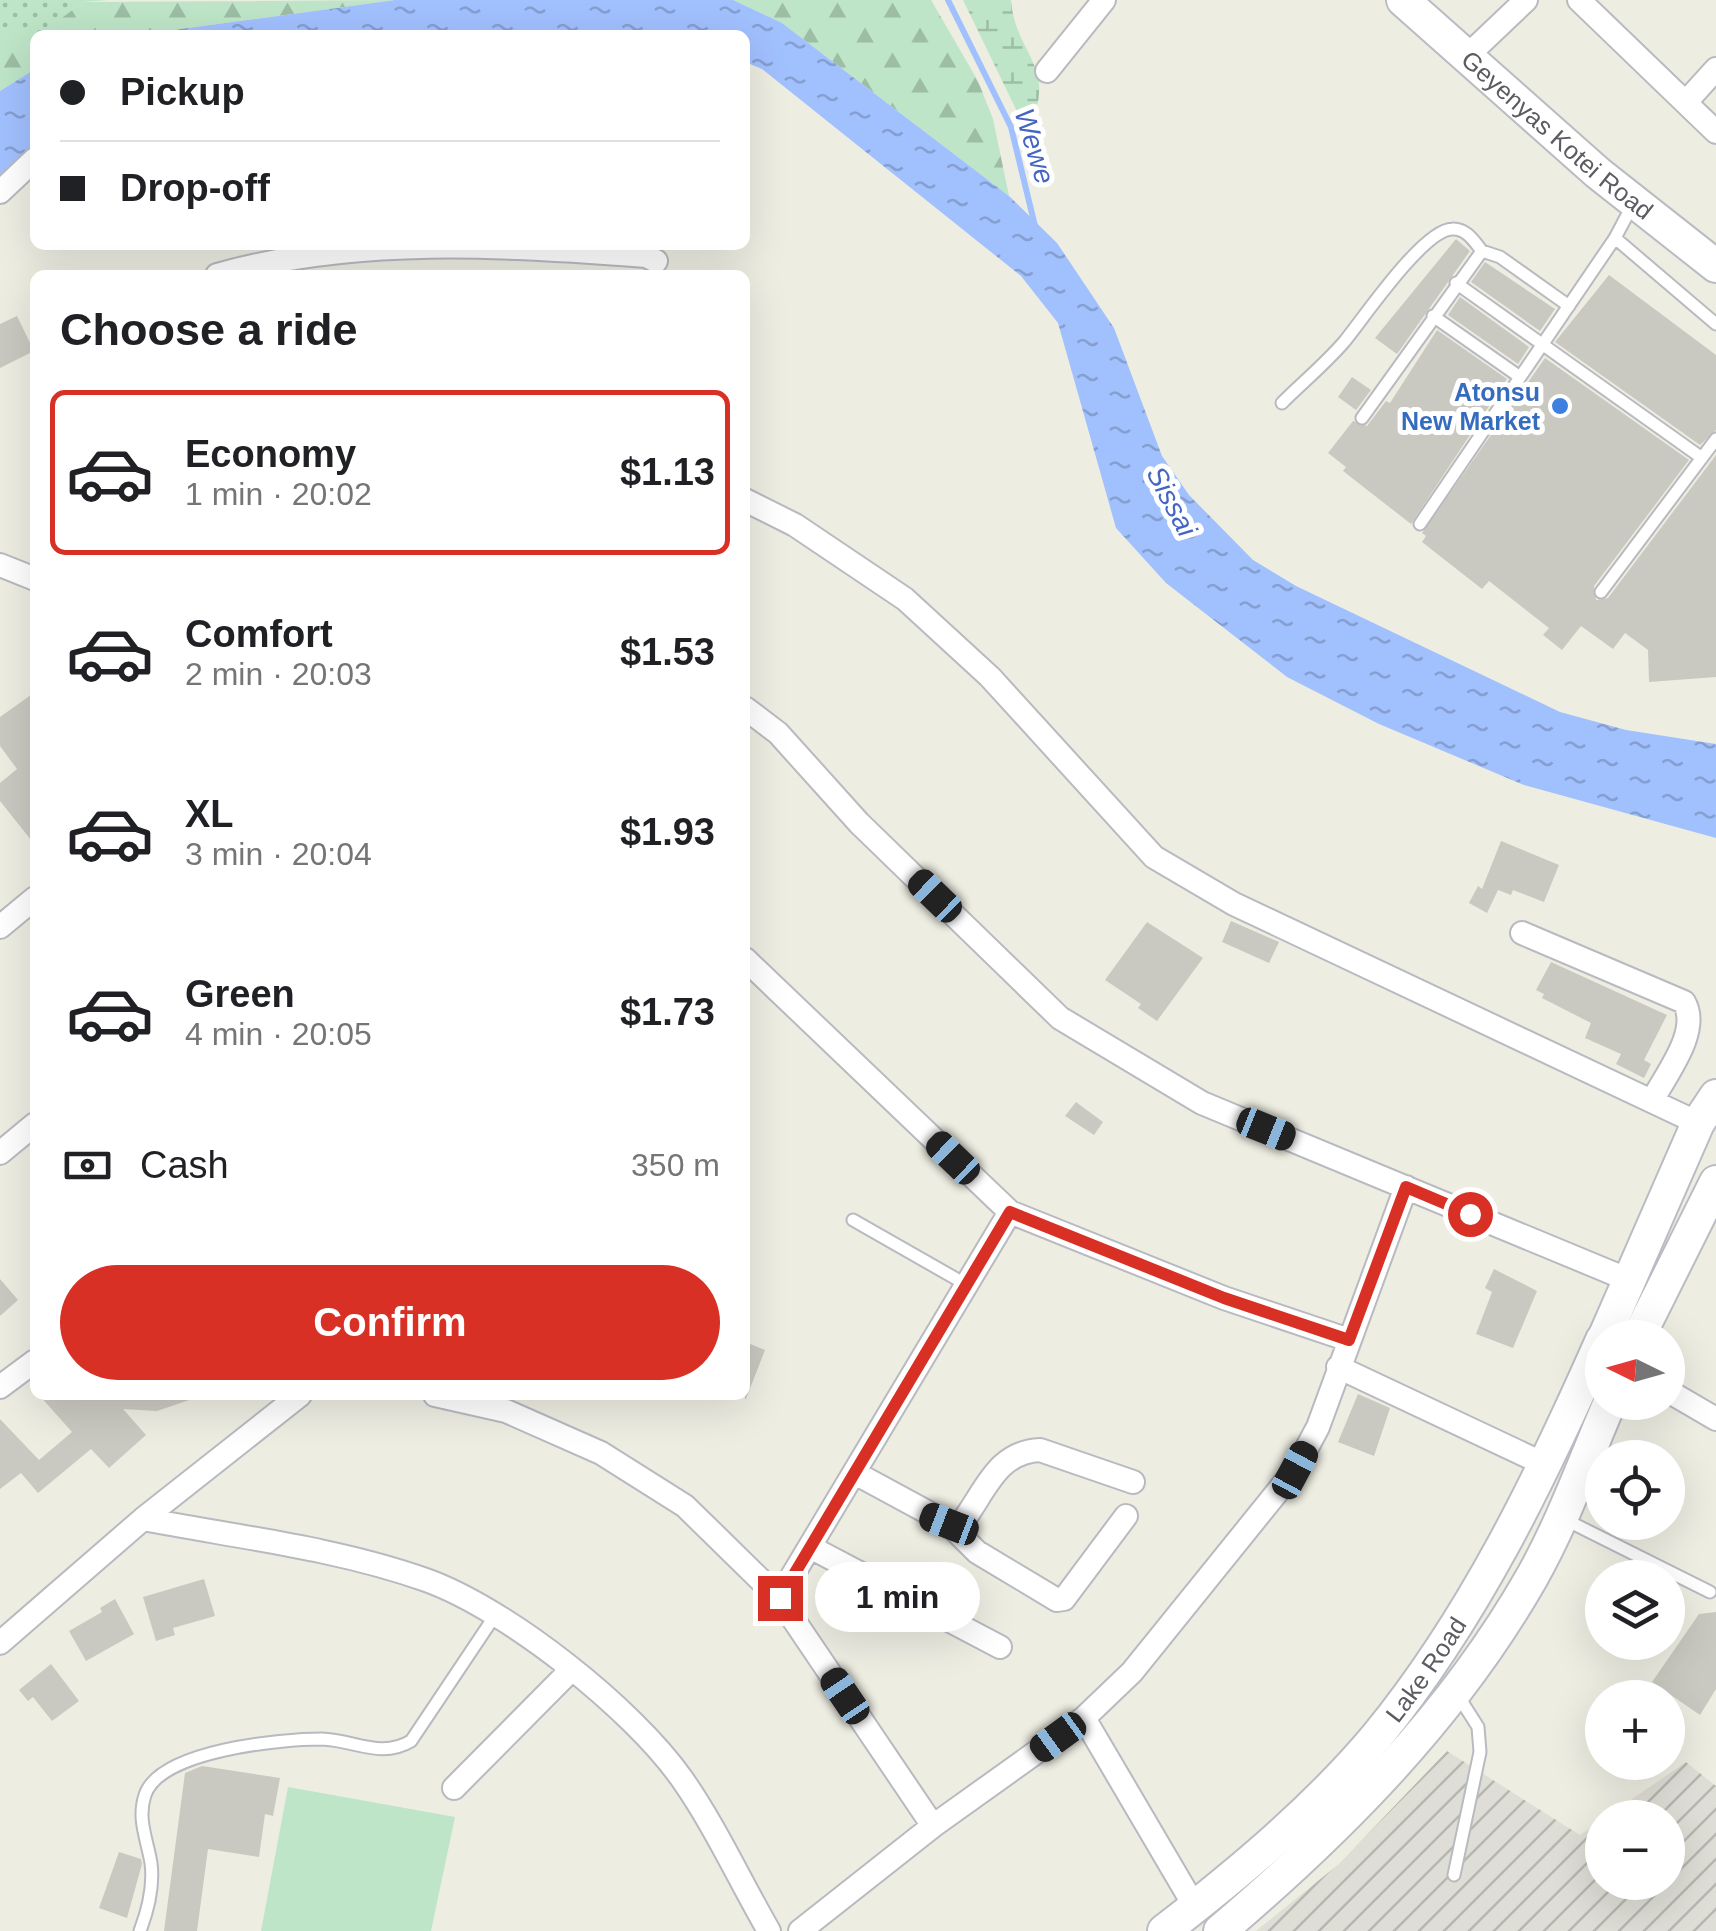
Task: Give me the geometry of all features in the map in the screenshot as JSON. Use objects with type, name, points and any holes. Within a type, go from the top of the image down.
[{"type":"main road","name":"Geyenyas Kotei Road","points":[[1403,0],[1635,201],[1712,254]]},
{"type":"main road","name":"Lake Road","points":[[1613,1320],[1707,1110]]},
{"type":"main road","points":[[1647,1320],[1716,1182]]},
{"type":"main road","name":"Lake Road","points":[[1164,1931],[1291,1824],[1376,1736],[1453,1631],[1585,1381]]},
{"type":"main road","name":"Lake Road","points":[[1220,1931],[1310,1854],[1413,1745],[1455,1690],[1533,1575],[1602,1420]]},
{"type":"street","points":[[1048,71],[1104,0]]},
{"type":"street","points":[[1466,57],[1526,0]]},
{"type":"street","points":[[1589,3],[1716,132]]},
{"type":"street","points":[[1686,102],[1716,70]]},
{"type":"street","points":[[0,192],[30,164]]},
{"type":"street","points":[[246,270],[360,250]]},
{"type":"street","points":[[572,250],[658,260]]},
{"type":"street","points":[[750,503],[794,525],[905,599],[990,678],[1154,857],[1234,904],[1652,1102],[1707,1110]]},
{"type":"street","points":[[0,565],[30,577]]},
{"type":"street","points":[[750,712],[778,734],[859,822],[1060,1018],[1202,1103],[1630,1280]]},
{"type":"street","points":[[0,927],[30,902]]},
{"type":"street","points":[[1522,933],[1684,1002],[1690,1014],[1689,1028],[1652,1102]]},
{"type":"street","points":[[750,964],[1010,1212],[1224,1298],[1349,1340]]},
{"type":"street","points":[[0,1153],[30,1128]]},
{"type":"street","points":[[800,1931],[933,1826],[1084,1718],[1132,1672],[1295,1470],[1318,1428],[1406,1187]]},
{"type":"street","points":[[780,1598],[1010,1212]]},
{"type":"street","points":[[0,1387],[30,1365]]},
{"type":"street","points":[[1338,1368],[1544,1464]]},
{"type":"street","points":[[0,1643],[143,1519],[294,1400]]},
{"type":"street","points":[[457,1400],[506,1411],[601,1452],[686,1506],[780,1598],[933,1826]]},
{"type":"street","points":[[1685,1401],[1716,1419]]},
{"type":"street","points":[[949,1524],[963,1521],[998,1467],[1012,1454],[1024,1451],[1040,1450],[1133,1482]]},
{"type":"street","points":[[854,1473],[949,1524],[977,1552],[1058,1600],[1064,1598],[1126,1516]]},
{"type":"street","points":[[143,1519],[340,1556],[428,1581],[534,1640],[646,1736],[682,1779],[769,1931]]},
{"type":"street","points":[[810,1547],[1000,1647]]},
{"type":"street","points":[[454,1788],[572,1670]]},
{"type":"street","points":[[1084,1718],[1195,1907]]},
{"type":"lane","points":[[1420,524],[1615,238],[1635,201]]},
{"type":"lane","points":[[1282,403],[1343,343],[1387,284],[1438,234],[1452,229],[1468,234],[1482,251],[1500,257],[1569,306]]},
{"type":"lane","points":[[1615,238],[1716,324]]},
{"type":"lane","points":[[1362,418],[1482,251]]},
{"type":"lane","points":[[1456,283],[1702,458]]},
{"type":"lane","points":[[1434,316],[1520,377]]},
{"type":"lane","points":[[1601,592],[1716,439]]},
{"type":"lane","points":[[853,1220],[967,1284]]},
{"type":"lane","points":[[1560,1517],[1710,1592]]},
{"type":"lane","points":[[140,1931],[148,1908],[152,1868],[140,1816],[146,1790],[170,1769],[250,1745],[326,1739],[360,1748],[397,1749],[411,1741],[494,1617]]},
{"type":"lane","points":[[1454,1875],[1480,1752],[1478,1727],[1455,1690]]},
{"type":"shaded area","points":[[1447,1751],[1580,1835],[1585,1832],[1585,1900],[1685,1900],[1685,1800],[1631,1800],[1660,1780],[1685,1780],[1686,1762],[1716,1786],[1716,1931],[1256,1931],[1339,1864]]},
{"type":"green space","points":[[0,0],[108,0],[83,2],[47,30],[0,30]]},
{"type":"green space","points":[[395,0],[174,30],[46,30],[83,2]]},
{"type":"green space","points":[[733,0],[931,0],[978,81],[993,119],[1009,196],[782,23]]},
{"type":"green space","points":[[963,0],[1011,0],[1014,18],[1038,76],[1036,109],[1026,130]]},
{"type":"green space","points":[[0,30],[30,30],[30,72],[0,91]]},
{"type":"green space","points":[[288,1787],[455,1817],[431,1931],[261,1931]]},
{"type":"water","name":"Sissai","points":[[395,0],[733,0],[782,23],[1009,196],[1057,243],[1114,328],[1162,456],[1189,495],[1253,560],[1296,586],[1560,712],[1626,730],[1716,744],[1716,838],[1524,785],[1379,724],[1287,677],[1166,583],[1116,528],[1058,323],[1021,276],[762,69],[750,64],[750,30],[174,30]]},
{"type":"water","points":[[30,72],[30,154],[0,180],[0,91]]},
{"type":"building","points":[[1456,239],[1470,251],[1397,354],[1375,338]]},
{"type":"building","points":[[1485,262],[1555,309],[1540,331],[1471,282]]},
{"type":"building","points":[[1609,275],[1716,355],[1716,430],[1700,445],[1555,342]]},
{"type":"building","points":[[1460,297],[1529,347],[1518,364],[1448,315]]},
{"type":"building","points":[[17,316],[30,343],[30,353],[0,368],[0,324]]},
{"type":"building","points":[[1437,330],[1507,379],[1411,524],[1343,471],[1346,467],[1328,453],[1353,421],[1367,426],[1386,401],[1390,403]]},
{"type":"building","points":[[1545,358],[1689,460],[1594,586],[1596,600],[1608,598],[1716,455],[1716,677],[1649,682],[1648,650],[1625,633],[1613,649],[1581,626],[1562,650],[1543,635],[1549,628],[1489,581],[1482,589],[1422,542],[1426,536],[1422,533]]},
{"type":"building","points":[[1352,377],[1371,390],[1356,410],[1338,397]]},
{"type":"building","points":[[30,696],[30,839],[0,801],[0,783],[17,769],[0,746],[0,717]]},
{"type":"building","points":[[1501,841],[1559,865],[1544,902],[1513,890],[1511,895],[1498,890],[1487,913],[1469,903],[1478,886],[1482,889]]},
{"type":"building","points":[[1231,921],[1279,942],[1269,963],[1222,942]]},
{"type":"building","points":[[1147,922],[1203,958],[1157,1021],[1138,1008],[1141,1004],[1105,980]]},
{"type":"building","points":[[1551,962],[1667,1015],[1644,1060],[1651,1064],[1644,1078],[1616,1064],[1621,1054],[1585,1038],[1591,1023],[1542,998],[1544,994],[1536,990]]},
{"type":"building","points":[[1076,1102],[1103,1122],[1094,1135],[1065,1116]]},
{"type":"building","points":[[1494,1269],[1537,1291],[1513,1348],[1476,1334],[1492,1292],[1485,1288]]},
{"type":"building","points":[[0,1279],[18,1300],[0,1316]]},
{"type":"building","points":[[750,1344],[765,1350],[750,1389]]},
{"type":"building","points":[[1358,1394],[1390,1408],[1374,1456],[1338,1442]]},
{"type":"building","points":[[43,1400],[189,1400],[157,1411],[123,1409],[146,1435],[109,1468],[91,1449],[38,1493],[21,1473],[0,1489],[0,1419],[39,1460],[72,1432]]},
{"type":"building","points":[[204,1579],[215,1616],[173,1628],[175,1635],[156,1641],[143,1597]]},
{"type":"building","points":[[115,1599],[134,1634],[86,1661],[69,1631],[102,1612],[100,1608]]},
{"type":"building","points":[[1716,1612],[1716,1689],[1700,1715],[1685,1705],[1685,1680],[1653,1680],[1667,1660],[1685,1660],[1685,1634],[1699,1614]]},
{"type":"building","points":[[51,1664],[79,1701],[52,1721],[33,1697],[28,1701],[19,1690]]},
{"type":"building","points":[[202,1766],[280,1778],[273,1816],[265,1814],[259,1857],[208,1849],[197,1931],[164,1931],[185,1773]]},
{"type":"building","points":[[119,1852],[141,1859],[142,1864],[127,1918],[99,1908]]},
{"type":"waterway","name":"Wewe","points":[[948,0],[1011,127],[1035,226]]},
{"type":"place","name":"Atonsu New Market","points":[[1560,406]]},
{"type":"route","points":[[780,1598],[1010,1212],[1224,1298],[1349,1340],[1406,1187],[1470,1214]]}]
